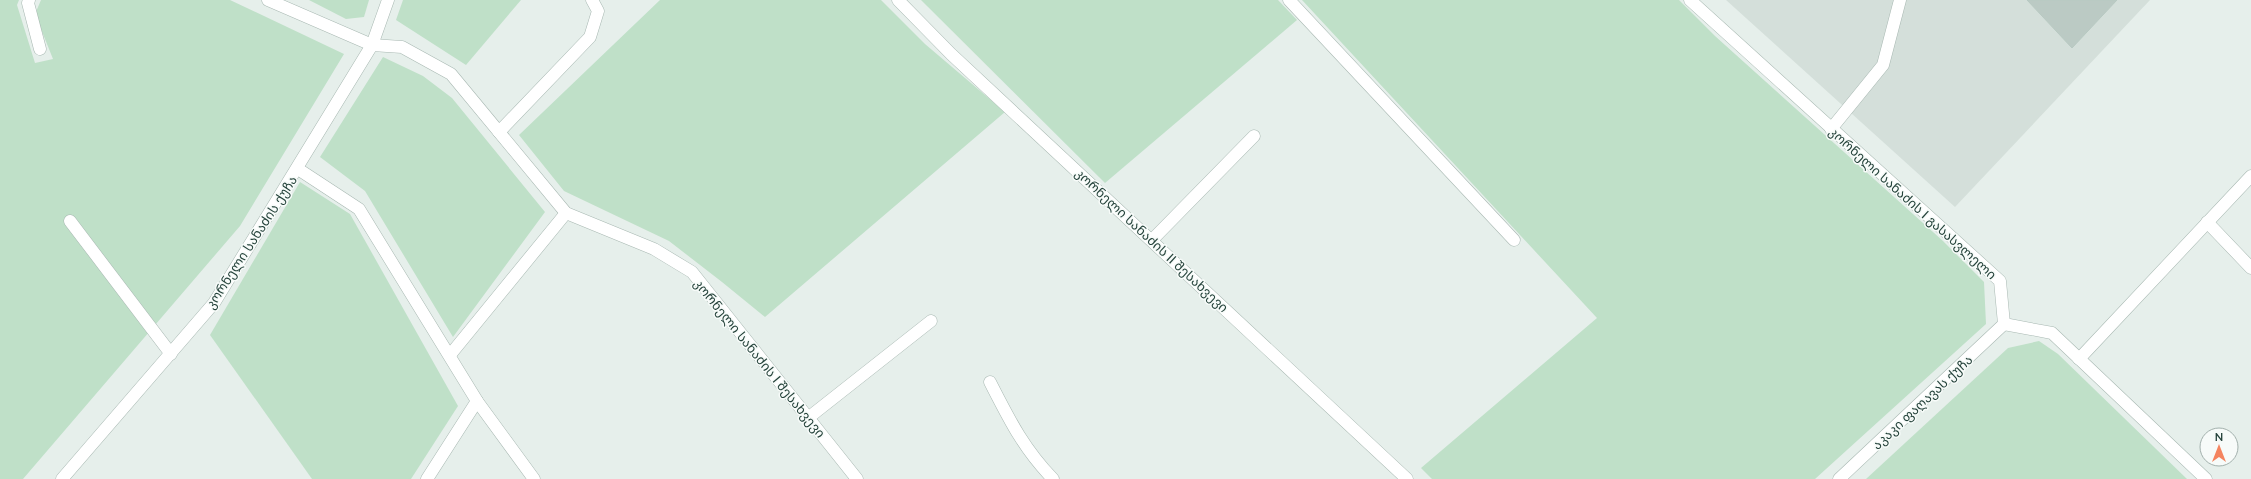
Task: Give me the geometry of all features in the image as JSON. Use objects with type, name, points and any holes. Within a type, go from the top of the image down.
[{"type":"street","points":[[29,0],[28,3],[40,49]]},
{"type":"street","name":"კორნელი სანაძის I შესახვევი","points":[[268,0],[372,45],[402,47],[451,74],[566,213],[654,249],[692,272],[857,479]]},
{"type":"street","name":"კორნელი სანაძის ქუჩა","points":[[62,479],[214,303],[372,45],[388,0]]},
{"type":"street","points":[[499,132],[590,37],[598,11],[592,0]]},
{"type":"street","name":"კორნელი სანაძის II შესახვევი","points":[[898,0],[956,59],[1407,479]]},
{"type":"street","points":[[1289,0],[1514,240]]},
{"type":"street","name":"კორნელი სანაძის I გასასვლელი","points":[[1690,0],[2000,281],[2004,324]]},
{"type":"street","points":[[1831,129],[1883,65],[1900,0]]},
{"type":"street","points":[[1152,240],[1254,136]]},
{"type":"street","points":[[298,168],[359,209],[477,401],[534,479]]},
{"type":"street","points":[[2079,359],[2251,176]]},
{"type":"street","points":[[450,355],[566,213]]},
{"type":"street","points":[[70,221],[171,354]]},
{"type":"street","points":[[2207,222],[2251,268]]},
{"type":"street","points":[[808,418],[931,321]]},
{"type":"street","points":[[2004,324],[2052,333],[2206,479]]},
{"type":"street","name":"აკაკი ფაღავას ქუჩა","points":[[1839,479],[2004,324]]},
{"type":"street","points":[[990,382],[1019,438],[1036,462],[1053,479]]},
{"type":"street","points":[[427,479],[477,401]]},
{"type":"shaded area","points":[[1726,0],[2150,0],[1955,207]]},
{"type":"green space","points":[[0,0],[19,0],[17,5],[35,63],[53,59],[35,14],[41,0],[230,0],[344,54],[240,226],[23,479],[0,479]]},
{"type":"green space","points":[[309,0],[369,0],[364,17],[346,19]]},
{"type":"green space","points":[[403,0],[521,0],[466,65],[396,20]]},
{"type":"green space","points":[[660,0],[881,0],[925,44],[1005,112],[765,317],[669,241],[564,191],[519,135]]},
{"type":"green space","points":[[921,0],[1278,0],[1297,20],[1105,183]]},
{"type":"green space","points":[[1302,0],[1679,0],[1715,36],[1943,241],[1984,282],[1986,324],[1815,479],[1432,479],[1421,468],[1597,318]]},
{"type":"green space","points":[[383,57],[423,76],[452,98],[545,212],[453,337],[365,191],[320,157]]},
{"type":"green space","points":[[300,182],[350,214],[458,406],[411,479],[312,479],[210,335]]},
{"type":"green space","points":[[2039,341],[2058,354],[2187,479],[1866,479],[2008,348]]},
{"type":"building","points":[[2027,0],[2117,0],[2072,48]]}]
